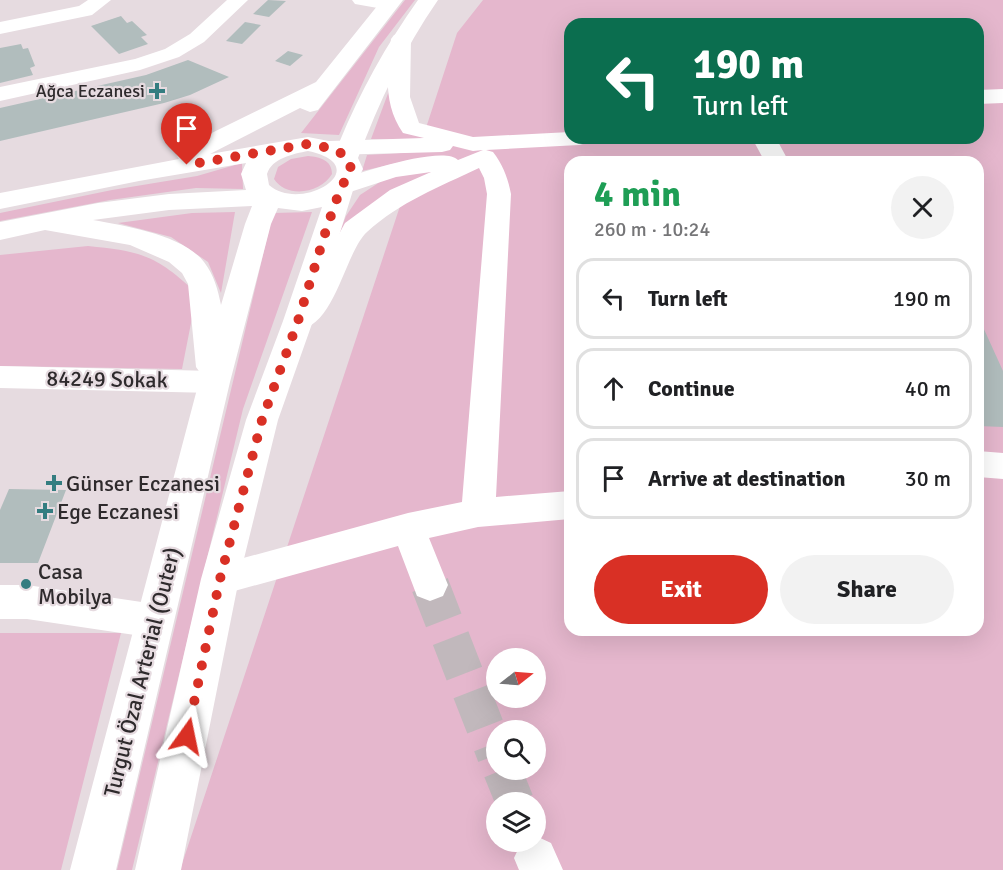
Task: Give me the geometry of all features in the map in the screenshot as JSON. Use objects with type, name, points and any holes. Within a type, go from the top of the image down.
[{"type":"main road","points":[[391,2],[292,128],[279,150],[259,165],[254,174],[255,184],[262,193],[289,203],[322,198],[342,160],[375,85],[401,39],[428,0]]},
{"type":"main road","points":[[139,173],[212,144],[324,87]]},
{"type":"main road","points":[[0,201],[139,173],[308,144],[342,160]]},
{"type":"main road","points":[[158,870],[220,579],[262,420],[298,321],[342,160]]},
{"type":"main road","points":[[0,231],[98,211],[169,202],[269,197]]},
{"type":"main road","name":"Turgut Özal Arterial (Outer)","points":[[93,870],[213,382],[258,224],[269,197]]},
{"type":"main road","points":[[46,222],[134,236],[161,245],[187,261],[202,282],[213,382]]},
{"type":"street","points":[[0,28],[85,11],[101,0]]},
{"type":"street","points":[[0,94],[140,64],[172,53],[197,38],[238,0]]},
{"type":"street","points":[[362,0],[391,2]]},
{"type":"street","points":[[401,39],[398,82],[404,120],[411,128],[479,150],[496,177],[498,194],[478,513]]},
{"type":"street","points":[[984,97],[1003,96]]},
{"type":"street","points":[[342,160],[479,150],[564,139]]},
{"type":"street","points":[[342,160],[392,170],[479,150]]},
{"type":"street","points":[[298,321],[314,306],[354,229],[364,219],[399,195],[479,150]]},
{"type":"street","name":"84249 Sokak","points":[[0,377],[213,382]]},
{"type":"street","points":[[984,464],[1003,466]]},
{"type":"street","points":[[220,579],[408,528],[478,513],[564,506]]},
{"type":"street","points":[[408,528],[430,585]]},
{"type":"street","points":[[0,602],[27,602],[155,621]]},
{"type":"shaded area","points":[[405,0],[415,0],[379,47],[339,135],[301,133]]},
{"type":"shaded area","points":[[483,0],[1003,0],[1003,870],[180,870],[406,188],[331,254],[346,216],[360,195],[415,159],[362,171],[367,155],[417,152],[421,140],[371,139],[393,80],[423,137],[457,33]]},
{"type":"shaded area","points":[[308,156],[321,158],[330,165],[332,174],[320,186],[295,191],[280,185],[274,179],[278,167],[291,159]]},
{"type":"shaded area","points":[[242,163],[243,189],[196,188],[110,200],[0,221],[0,213],[112,190],[197,176]]},
{"type":"shaded area","points":[[235,212],[221,293],[208,262],[171,237],[118,223],[192,213]]},
{"type":"shaded area","points":[[312,212],[243,409],[132,870],[117,870],[273,213]]},
{"type":"shaded area","points":[[88,246],[144,256],[166,268],[191,288],[193,313],[182,369],[0,366],[0,255]]},
{"type":"shaded area","points":[[0,633],[121,633],[61,870],[0,870]]},
{"type":"building","points":[[268,0],[286,1],[269,17],[253,14]]},
{"type":"building","points":[[121,16],[127,23],[132,21],[147,35],[141,37],[148,44],[119,54],[91,26]]},
{"type":"building","points":[[245,22],[261,25],[242,44],[226,41]]},
{"type":"building","points":[[21,44],[23,49],[28,48],[35,66],[30,68],[33,75],[0,83],[0,48]]},
{"type":"building","points":[[288,51],[303,55],[290,66],[275,61]]},
{"type":"building","points":[[188,60],[229,77],[190,95],[164,103],[0,141],[0,108],[146,75]]},
{"type":"building","points":[[984,329],[1003,371],[1003,427],[984,426]]},
{"type":"building","points":[[9,489],[66,490],[38,563],[0,563],[0,510]]},
{"type":"tunnel","points":[[430,585],[486,729]]},
{"type":"tunnel","points":[[506,780],[511,792]]},
{"type":"place","name":"Ağca Eczanesi","points":[[157,91]]},
{"type":"place","name":"Günser Eczanesi","points":[[54,483]]},
{"type":"place","name":"Ege Eczanesi","points":[[45,511]]},
{"type":"place","name":"Casa Mobilya","points":[[26,584]]},
{"type":"route","points":[[187,165],[308,144],[334,149],[344,155],[350,163],[351,172],[341,187],[298,321],[262,420],[220,579],[187,736]]}]
